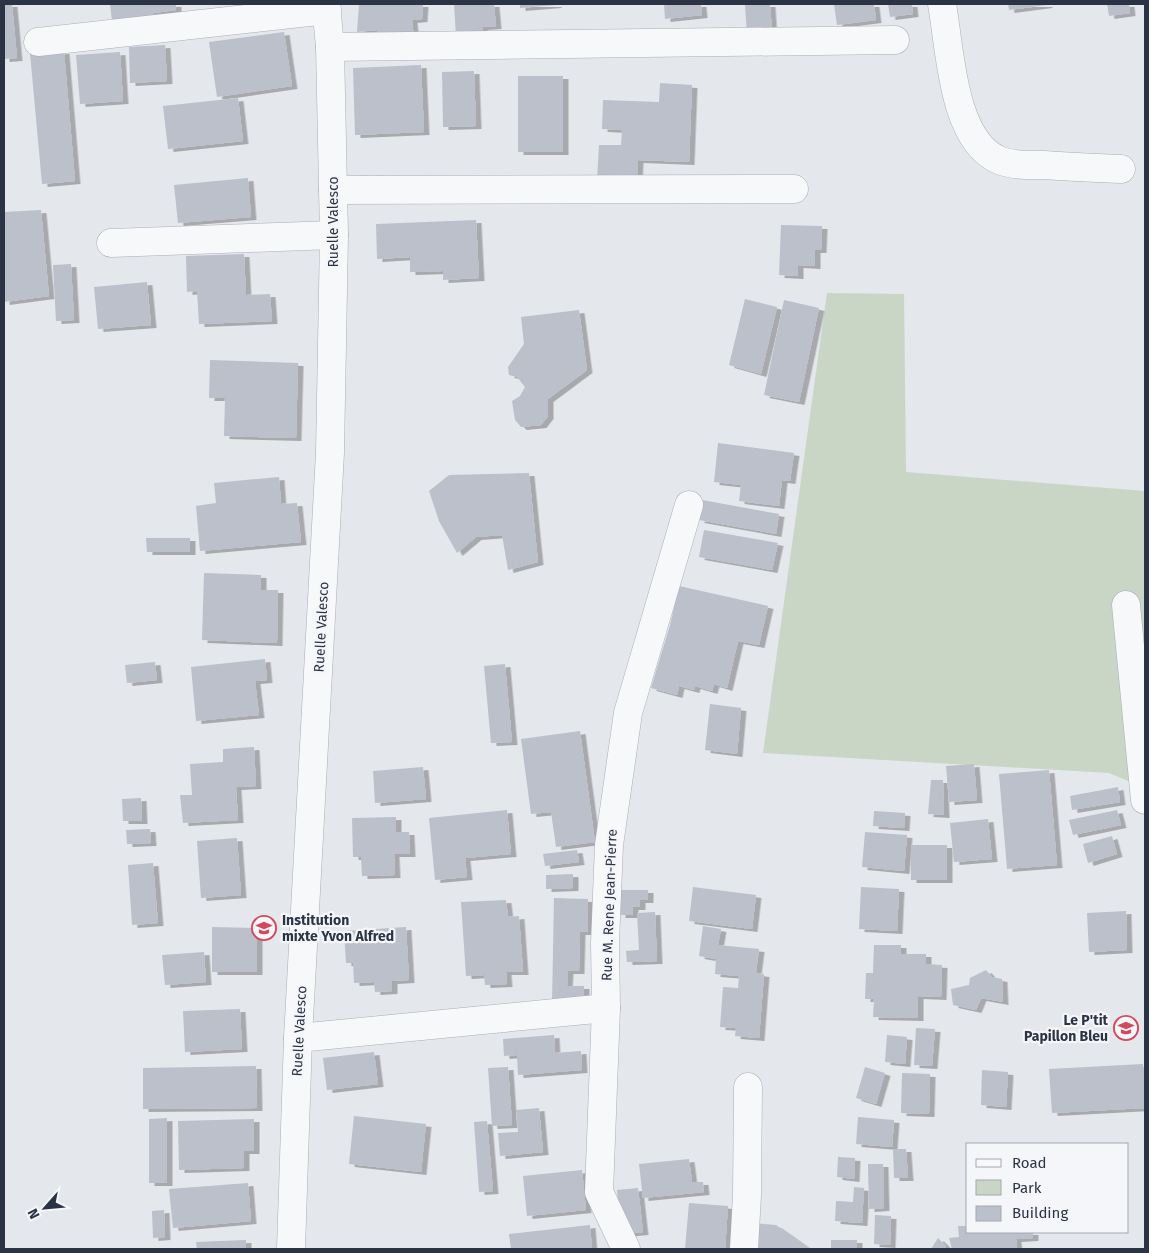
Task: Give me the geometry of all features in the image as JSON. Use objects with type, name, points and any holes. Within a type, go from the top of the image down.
[{"type":"street","points":[[942,4],[958,98],[969,129],[980,148],[999,160],[1016,164],[1121,169]]},
{"type":"street","points":[[38,42],[326,7]]},
{"type":"street","name":"Ruelle Valesco","points":[[291,1249],[298,1038],[330,453],[334,236],[330,47],[326,7]]},
{"type":"street","points":[[330,47],[896,40]]},
{"type":"street","points":[[332,190],[794,189]]},
{"type":"street","points":[[111,244],[334,236]]},
{"type":"street","name":"Rue M. Rene Jean-Pierre","points":[[626,1249],[599,1192],[606,1008],[605,943],[609,845],[628,713],[689,505]]},
{"type":"street","points":[[1126,605],[1145,800]]},
{"type":"street","points":[[298,1038],[606,1008]]},
{"type":"street","points":[[744,1249],[747,1195],[748,1087]]},
{"type":"green space","points":[[827,293],[904,294],[906,472],[1145,491],[1145,788],[1109,773],[763,753]]},
{"type":"building","points":[[4,4],[12,4],[17,58],[4,59]]},
{"type":"building","points":[[110,4],[176,4],[176,10],[154,13],[154,23],[112,21]]},
{"type":"building","points":[[359,4],[423,4],[422,19],[412,20],[414,38],[377,40],[377,30],[357,32]]},
{"type":"building","points":[[454,4],[494,4],[496,26],[482,27],[483,36],[456,37]]},
{"type":"building","points":[[520,4],[556,4],[556,5],[520,8]]},
{"type":"building","points":[[664,4],[701,4],[702,15],[665,19]]},
{"type":"building","points":[[745,4],[770,4],[772,33],[747,35]]},
{"type":"building","points":[[834,4],[874,4],[876,20],[837,25]]},
{"type":"building","points":[[888,4],[912,4],[913,14],[890,17]]},
{"type":"building","points":[[1008,4],[1047,4],[1047,5],[1009,10]]},
{"type":"building","points":[[1107,4],[1129,4],[1130,13],[1109,16]]},
{"type":"building","points":[[284,32],[292,86],[217,97],[209,42]]},
{"type":"building","points":[[165,45],[167,81],[130,83],[129,47]]},
{"type":"building","points":[[64,51],[75,181],[42,184],[30,53]]},
{"type":"building","points":[[120,52],[123,101],[80,104],[76,55]]},
{"type":"building","points":[[421,65],[424,132],[355,135],[353,68]]},
{"type":"building","points":[[474,71],[476,126],[443,127],[442,72]]},
{"type":"building","points":[[518,76],[563,76],[563,152],[518,152]]},
{"type":"building","points":[[660,83],[692,85],[689,162],[638,160],[637,181],[597,180],[599,145],[621,145],[622,130],[602,129],[603,100],[659,102]]},
{"type":"building","points":[[238,98],[243,141],[168,149],[163,106]]},
{"type":"building","points":[[248,178],[251,217],[178,223],[174,185]]},
{"type":"building","points":[[41,210],[49,296],[4,302],[4,212]]},
{"type":"building","points":[[476,220],[479,278],[443,280],[443,271],[410,272],[410,257],[377,259],[376,224]]},
{"type":"building","points":[[781,225],[822,226],[821,250],[815,250],[815,266],[798,265],[798,276],[779,275]]},
{"type":"building","points":[[244,254],[246,295],[270,294],[272,321],[199,324],[197,291],[187,292],[186,256]]},
{"type":"building","points":[[71,264],[74,320],[56,321],[53,265]]},
{"type":"building","points":[[147,282],[151,325],[98,329],[94,287]]},
{"type":"building","points":[[745,299],[777,307],[761,374],[729,365]]},
{"type":"building","points":[[784,300],[819,308],[799,402],[764,395]]},
{"type":"building","points":[[579,310],[587,370],[548,399],[548,416],[541,425],[521,427],[515,420],[512,401],[520,396],[525,387],[517,377],[509,375],[508,367],[524,344],[521,317]]},
{"type":"building","points":[[210,360],[298,363],[296,438],[224,436],[225,398],[209,398]]},
{"type":"building","points":[[718,443],[794,453],[790,481],[782,480],[779,506],[739,501],[741,485],[714,482]]},
{"type":"building","points":[[529,473],[538,562],[508,570],[502,535],[476,537],[457,553],[439,521],[429,491],[449,475]]},
{"type":"building","points":[[279,477],[281,504],[297,503],[301,542],[200,551],[196,506],[216,503],[214,483]]},
{"type":"building","points":[[702,500],[779,514],[776,534],[699,520]]},
{"type":"building","points":[[704,530],[778,543],[772,570],[699,557]]},
{"type":"building","points":[[146,538],[190,538],[190,552],[147,552]]},
{"type":"building","points":[[204,573],[261,575],[261,590],[278,590],[277,643],[202,640]]},
{"type":"building","points":[[679,586],[768,606],[759,645],[738,641],[727,688],[714,684],[712,691],[695,686],[694,690],[679,686],[677,695],[651,688],[670,625]]},
{"type":"building","points":[[265,659],[267,680],[255,681],[259,715],[196,721],[191,667]]},
{"type":"building","points":[[155,662],[157,680],[127,683],[125,665]]},
{"type":"building","points":[[505,664],[512,742],[491,743],[484,666]]},
{"type":"building","points":[[710,704],[741,708],[737,754],[705,750]]},
{"type":"building","points":[[580,731],[595,842],[556,847],[551,812],[531,814],[521,739]]},
{"type":"building","points":[[254,747],[256,786],[236,787],[238,820],[183,823],[180,795],[192,795],[190,764],[223,762],[223,749]]},
{"type":"building","points":[[974,764],[977,800],[949,802],[946,766]]},
{"type":"building","points":[[423,767],[426,799],[375,803],[373,771]]},
{"type":"building","points":[[1049,770],[1057,865],[1007,869],[999,774]]},
{"type":"building","points":[[931,780],[943,780],[944,815],[928,814]]},
{"type":"building","points":[[1118,787],[1120,802],[1072,810],[1070,796]]},
{"type":"building","points":[[141,798],[142,821],[123,821],[122,799]]},
{"type":"building","points":[[507,810],[511,854],[465,858],[467,877],[435,880],[429,818]]},
{"type":"building","points":[[1117,810],[1121,825],[1073,835],[1069,820]]},
{"type":"building","points":[[874,811],[905,813],[904,828],[873,826]]},
{"type":"building","points":[[396,817],[396,832],[409,832],[410,854],[394,854],[395,875],[362,876],[361,857],[353,857],[352,818]]},
{"type":"building","points":[[988,819],[992,859],[954,862],[950,823]]},
{"type":"building","points":[[150,829],[151,843],[127,844],[126,830]]},
{"type":"building","points":[[865,832],[907,835],[904,871],[862,867]]},
{"type":"building","points":[[1112,836],[1117,854],[1088,863],[1083,844]]},
{"type":"building","points":[[237,838],[241,895],[201,898],[197,841]]},
{"type":"building","points":[[911,845],[947,845],[947,880],[911,880]]},
{"type":"building","points":[[577,850],[579,862],[545,866],[543,854]]},
{"type":"building","points":[[153,863],[158,923],[132,925],[128,865]]},
{"type":"building","points":[[573,874],[573,888],[546,889],[546,875]]},
{"type":"building","points":[[693,887],[756,895],[752,929],[689,921]]},
{"type":"building","points":[[861,887],[899,889],[897,931],[859,929]]},
{"type":"building","points":[[620,890],[648,890],[648,900],[640,900],[640,907],[633,907],[633,915],[620,915]]},
{"type":"building","points":[[554,898],[588,899],[588,932],[580,932],[579,971],[568,971],[567,986],[584,986],[584,1004],[552,1003]]},
{"type":"building","points":[[506,900],[508,917],[519,916],[523,972],[506,972],[507,984],[485,985],[484,975],[466,976],[461,902]]},
{"type":"building","points":[[1126,911],[1127,950],[1089,952],[1087,913]]},
{"type":"building","points":[[655,912],[657,961],[627,962],[626,951],[639,950],[637,913]]},
{"type":"building","points":[[703,926],[721,929],[718,945],[759,949],[756,973],[764,974],[759,1038],[735,1036],[736,1028],[720,1027],[723,987],[738,988],[739,976],[715,974],[716,959],[699,956]]},
{"type":"building","points":[[212,927],[257,928],[257,972],[212,972]]},
{"type":"building","points":[[406,927],[409,980],[392,981],[392,991],[375,992],[374,982],[354,983],[353,963],[346,963],[344,931]]},
{"type":"building","points":[[874,945],[901,945],[901,954],[926,954],[926,964],[942,965],[941,997],[918,996],[918,1018],[873,1017],[874,999],[865,999],[866,973],[873,973]]},
{"type":"building","points":[[204,952],[206,982],[165,985],[162,955]]},
{"type":"building","points":[[986,970],[992,977],[1002,979],[1003,1002],[981,998],[976,1010],[953,1005],[951,989],[969,985],[970,978]]},
{"type":"building","points":[[240,1009],[242,1049],[185,1052],[183,1011]]},
{"type":"building","points":[[916,1028],[935,1029],[932,1066],[914,1065]]},
{"type":"building","points":[[554,1035],[555,1053],[581,1051],[582,1070],[518,1075],[517,1055],[504,1056],[503,1039]]},
{"type":"building","points":[[887,1035],[907,1037],[905,1064],[885,1062]]},
{"type":"building","points":[[374,1052],[378,1084],[327,1090],[323,1058]]},
{"type":"building","points":[[1143,1064],[1145,1108],[1052,1113],[1049,1069]]},
{"type":"building","points":[[256,1066],[257,1108],[143,1109],[143,1068]]},
{"type":"building","points":[[508,1067],[512,1125],[492,1126],[488,1068]]},
{"type":"building","points":[[865,1067],[885,1073],[876,1104],[856,1098]]},
{"type":"building","points":[[982,1070],[1008,1072],[1006,1107],[981,1105]]},
{"type":"building","points":[[902,1073],[930,1074],[929,1114],[901,1113]]},
{"type":"building","points":[[539,1108],[543,1152],[500,1156],[498,1133],[518,1132],[516,1110]]},
{"type":"building","points":[[354,1116],[426,1124],[421,1172],[349,1164]]},
{"type":"building","points":[[858,1117],[894,1120],[892,1147],[856,1144]]},
{"type":"building","points":[[167,1118],[167,1183],[149,1183],[149,1119]]},
{"type":"building","points":[[254,1119],[254,1151],[244,1151],[244,1168],[179,1170],[178,1121]]},
{"type":"building","points":[[487,1121],[493,1191],[479,1192],[474,1122]]},
{"type":"building","points":[[893,1149],[906,1149],[908,1178],[894,1178]]},
{"type":"building","points":[[838,1157],[855,1158],[854,1179],[837,1177]]},
{"type":"building","points":[[689,1159],[692,1182],[703,1182],[704,1192],[643,1198],[639,1164]]},
{"type":"building","points":[[868,1164],[883,1164],[884,1208],[869,1209]]},
{"type":"building","points":[[582,1170],[586,1210],[527,1216],[523,1176]]},
{"type":"building","points":[[248,1183],[251,1221],[173,1228],[169,1189]]},
{"type":"building","points":[[854,1187],[864,1188],[862,1223],[835,1221],[836,1201],[853,1202]]},
{"type":"building","points":[[638,1188],[643,1232],[622,1234],[617,1190]]},
{"type":"building","points":[[689,1203],[728,1206],[725,1249],[685,1249]]},
{"type":"building","points":[[164,1210],[165,1237],[153,1238],[152,1211]]},
{"type":"building","points":[[875,1215],[891,1216],[890,1245],[874,1244]]},
{"type":"building","points":[[753,1223],[776,1225],[810,1249],[751,1249]]},
{"type":"building","points":[[590,1225],[592,1249],[511,1249],[509,1234]]},
{"type":"building","points":[[958,1226],[966,1226],[966,1233],[1033,1233],[1033,1238],[1016,1239],[1017,1249],[952,1249],[949,1238],[959,1237]]},
{"type":"building","points":[[938,1238],[945,1245],[946,1249],[931,1249]]},
{"type":"building","points":[[246,1240],[246,1249],[197,1249],[196,1242]]},
{"type":"building","points":[[831,1240],[857,1240],[857,1249],[831,1249]]},
{"type":"place","name":"Institution mixte Yvon Alfred","points":[[264,928]]},
{"type":"place","name":"Le P'tit Papillon Bleu","points":[[1126,1028]]}]
